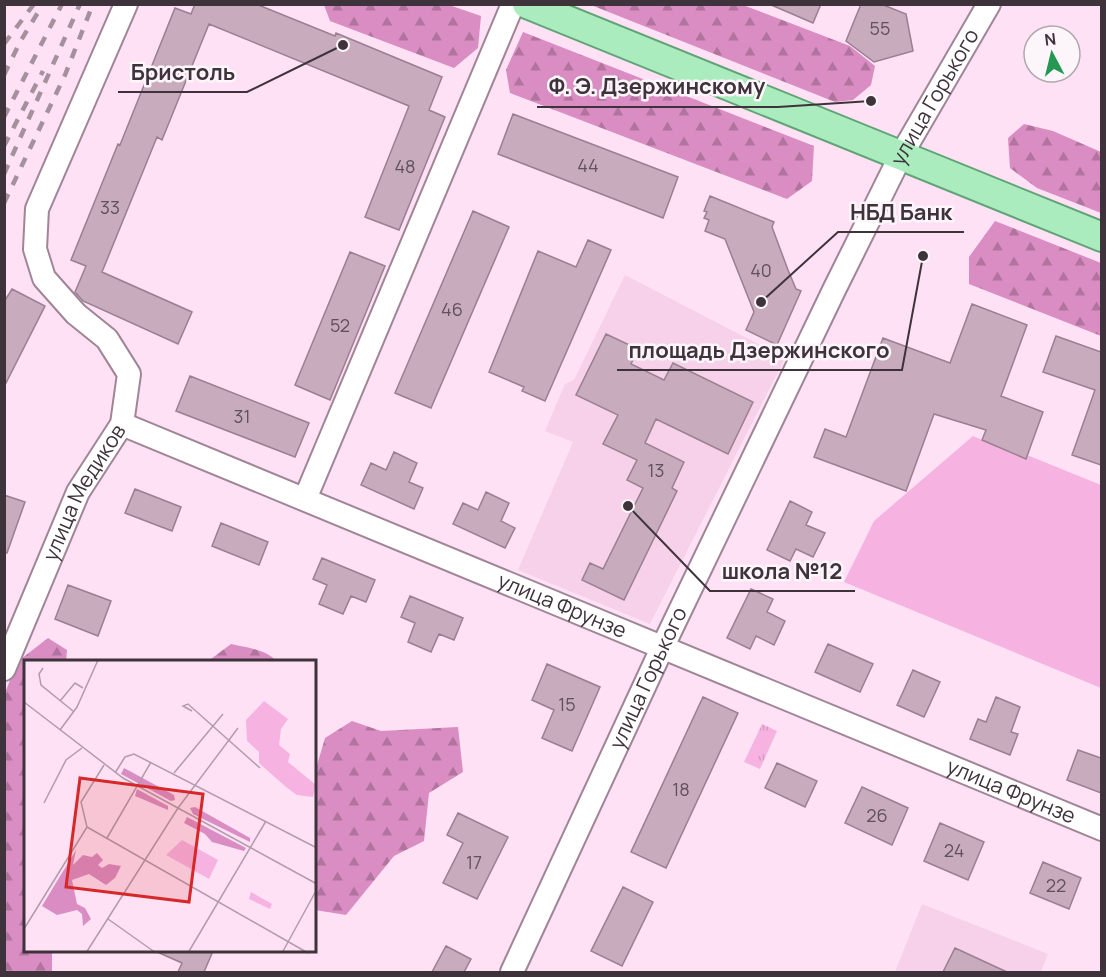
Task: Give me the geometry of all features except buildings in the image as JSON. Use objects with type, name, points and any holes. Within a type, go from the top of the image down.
[{"type":"main road","points":[[527,4],[1101,237]]},
{"type":"street","name":"улица Медиков","points":[[4,669],[78,492],[122,424],[129,374],[107,339],[76,314],[44,278],[35,249],[37,209],[126,4]]},
{"type":"street","points":[[305,499],[513,4]]},
{"type":"street","name":"улица Горького","points":[[512,972],[663,646],[900,157],[989,4]]},
{"type":"street","name":"улица Фрунзе","points":[[122,424],[1101,829]]},
{"type":"shaded area","points":[[625,275],[785,358],[650,624],[518,570],[573,442],[545,431],[565,384],[574,380]]},
{"type":"shaded area","points":[[922,904],[1048,954],[1041,972],[895,972]]},
{"type":"green space","points":[[324,5],[449,5],[481,16],[478,48],[454,68],[330,21]]},
{"type":"green space","points":[[591,5],[743,5],[850,46],[875,66],[871,85],[853,100],[835,102]]},
{"type":"green space","points":[[523,32],[814,146],[812,181],[787,199],[510,93],[506,70]]},
{"type":"green space","points":[[1024,124],[1053,131],[1101,152],[1101,213],[1037,188],[1010,168],[1008,138]]},
{"type":"green space","points":[[995,221],[1101,263],[1101,336],[969,284],[969,257]]},
{"type":"green space","points":[[973,436],[1025,459],[1027,455],[1101,485],[1101,688],[844,582],[874,521]]},
{"type":"green space","points":[[48,638],[67,650],[66,660],[24,660],[24,953],[52,953],[52,972],[5,972],[5,693],[17,662]]},
{"type":"green space","points":[[231,644],[262,652],[275,660],[210,660]]},
{"type":"green space","points":[[352,721],[381,731],[458,727],[463,772],[429,793],[424,841],[394,856],[346,915],[316,910],[316,769],[325,738]]},
{"type":"green space","points":[[762,724],[777,731],[760,769],[744,762]]},
{"type":"railway","points":[[4,44],[34,4]]},
{"type":"railway","points":[[4,75],[20,42],[43,4]]},
{"type":"railway","points":[[4,117],[62,4]]},
{"type":"railway","points":[[4,174],[80,4]]},
{"type":"railway","points":[[4,203],[65,75],[93,4]]},
{"type":"railway","points":[[4,146],[43,71]]},
{"type":"place","name":"Бристоль","points":[[343,45]]},
{"type":"place","name":"Ф. Э. Дзержинскому","points":[[871,101]]},
{"type":"place","name":"площадь Дзержинского","points":[[923,256]]},
{"type":"place","name":"НБД Банк","points":[[761,302]]},
{"type":"place","name":"школа №12","points":[[628,506]]}]
